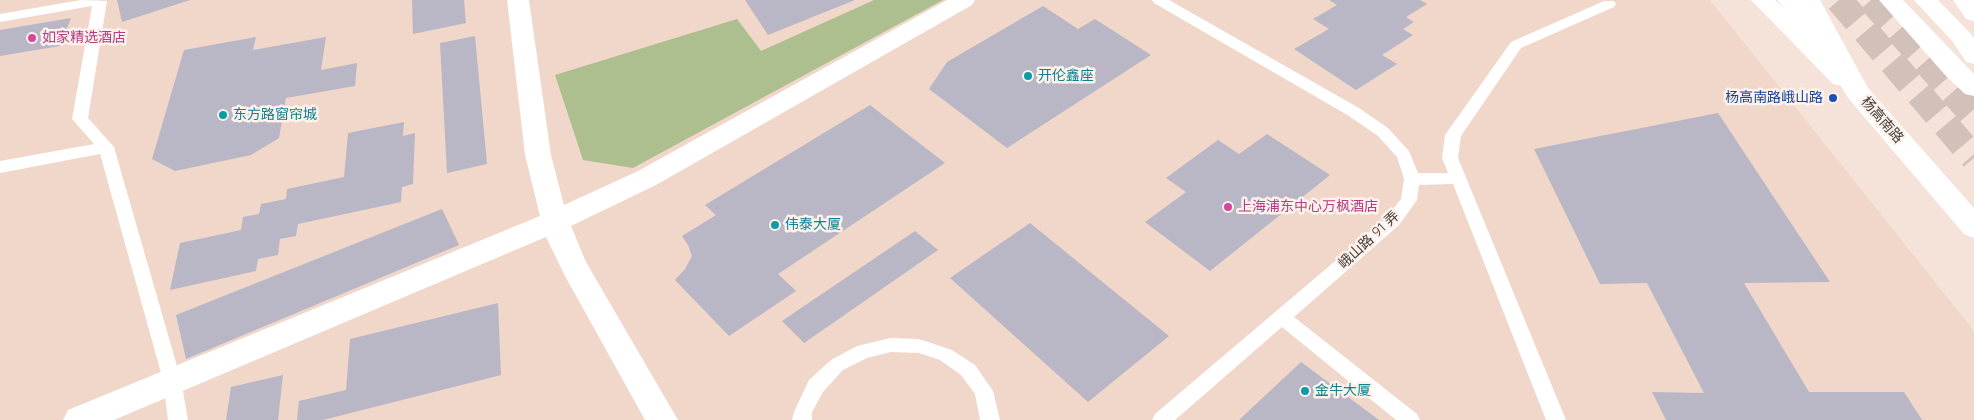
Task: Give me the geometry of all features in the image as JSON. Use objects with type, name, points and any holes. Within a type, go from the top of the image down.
[{"type":"main road","points":[[518,0],[538,155],[556,221],[575,268],[662,420]]},
{"type":"main road","points":[[78,420],[556,221],[648,178],[964,0]]},
{"type":"main road","points":[[1762,0],[1858,93]]},
{"type":"main road","points":[[1788,0],[1824,42],[1858,93]]},
{"type":"main road","name":"杨高南路","points":[[1809,0],[1858,93],[1974,227]]},
{"type":"main road","points":[[1890,0],[1974,88]]},
{"type":"main road","points":[[1926,0],[1961,38],[1974,56]]},
{"type":"main road","points":[[1964,0],[1974,14]]},
{"type":"lane","points":[[1159,0],[1354,112],[1383,132],[1404,155],[1412,179],[1459,178]]},
{"type":"lane","points":[[0,18],[100,1],[80,119],[106,147],[172,380],[178,420]]},
{"type":"lane","points":[[1556,420],[1450,158],[1453,135],[1516,45],[1609,4]]},
{"type":"lane","points":[[0,167],[106,147]]},
{"type":"lane","name":"峨山路 91 弄","points":[[1162,420],[1393,220],[1409,200],[1412,179]]},
{"type":"lane","points":[[1282,317],[1410,420]]},
{"type":"lane","points":[[802,420],[803,412],[816,386],[837,365],[863,352],[891,345],[919,346],[946,355],[968,370],[984,391],[990,420]]},
{"type":"shaded area","points":[[0,0],[1710,0],[1974,331],[1974,420],[0,420]]},
{"type":"green space","points":[[874,0],[943,0],[633,168],[583,160],[555,75],[737,19],[761,51]]},
{"type":"building","points":[[117,0],[190,0],[122,22]]},
{"type":"building","points":[[412,0],[464,0],[466,23],[413,34]]},
{"type":"building","points":[[745,0],[855,0],[768,35]]},
{"type":"building","points":[[1329,0],[1420,0],[1427,4],[1406,17],[1414,22],[1403,29],[1413,35],[1382,55],[1397,64],[1356,90],[1294,49],[1329,29],[1313,19],[1337,5]]},
{"type":"building","name":"开伦鑫座","points":[[1043,6],[1078,29],[1095,19],[1151,55],[1007,148],[929,89],[947,62]]},
{"type":"building","name":"如家精选酒店","points":[[71,18],[60,46],[0,56],[0,30]]},
{"type":"building","points":[[475,36],[487,164],[447,173],[440,43]]},
{"type":"building","name":"东方路窗帘城","points":[[256,37],[253,50],[326,37],[321,70],[357,63],[355,86],[286,98],[279,138],[251,155],[175,171],[152,159],[184,50]]},
{"type":"building","name":"伟泰大厦","points":[[870,105],[945,163],[778,274],[796,291],[729,336],[675,280],[685,269],[692,256],[682,236],[716,215],[705,205]]},
{"type":"building","points":[[1718,113],[1830,282],[1744,283],[1809,392],[1904,392],[1922,420],[1666,420],[1652,392],[1704,393],[1647,283],[1600,284],[1534,149]]},
{"type":"building","points":[[404,122],[403,136],[415,133],[413,184],[402,187],[401,202],[298,224],[296,236],[280,239],[278,255],[258,259],[256,271],[170,290],[180,243],[241,230],[243,217],[259,214],[261,204],[286,199],[287,189],[344,177],[348,133]]},
{"type":"building","name":"上海浦东中心万枫酒店","points":[[1267,134],[1330,175],[1210,271],[1145,222],[1186,192],[1166,178],[1218,140],[1239,154]]},
{"type":"building","points":[[442,209],[459,245],[186,359],[176,315]]},
{"type":"building","points":[[1030,223],[1169,336],[1088,402],[950,278]]},
{"type":"building","points":[[915,231],[938,250],[804,343],[782,321]]},
{"type":"building","points":[[498,303],[501,375],[323,420],[297,420],[299,401],[346,390],[350,339]]},
{"type":"building","name":"金牛大厦","points":[[1301,362],[1379,420],[1239,420]]},
{"type":"building","points":[[283,375],[278,420],[226,420],[231,387]]},
{"type":"tunnel","points":[[1839,0],[1974,158]]},
{"type":"tunnel","points":[[1871,0],[1974,116]]},
{"type":"place","name":"如家精选酒店","points":[[32,38]]},
{"type":"place","name":"开伦鑫座","points":[[1028,76]]},
{"type":"place","name":"杨高南路峨山路","points":[[1833,98]]},
{"type":"place","name":"东方路窗帘城","points":[[223,115]]},
{"type":"place","name":"上海浦东中心万枫酒店","points":[[1228,207]]},
{"type":"place","name":"伟泰大厦","points":[[775,225]]},
{"type":"place","name":"金牛大厦","points":[[1305,391]]}]
